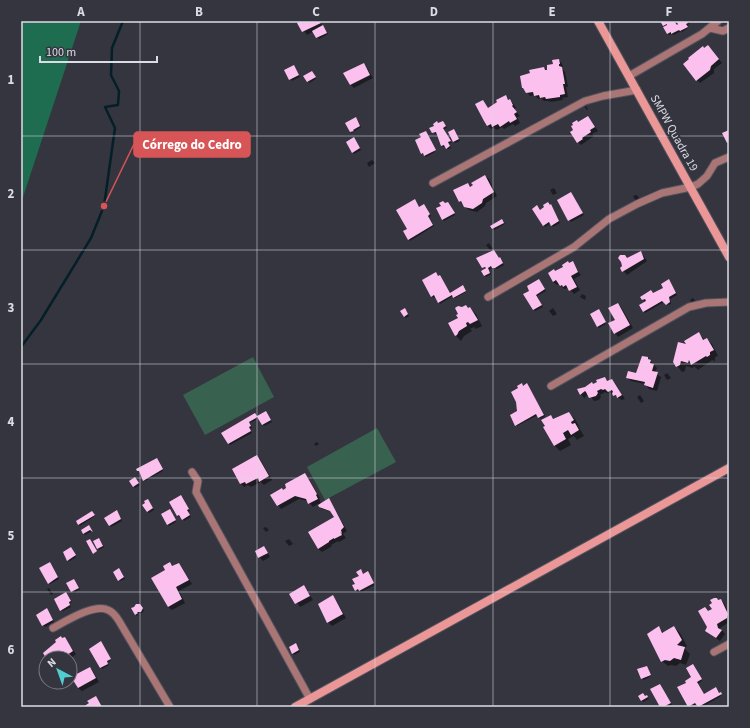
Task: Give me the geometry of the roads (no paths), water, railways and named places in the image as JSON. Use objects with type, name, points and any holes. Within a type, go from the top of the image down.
[{"type":"street","name":"SMPW Quadra 19","points":[[598,21],[729,257]]},
{"type":"street","points":[[629,76],[710,28],[718,21]]},
{"type":"street","points":[[710,28],[723,31],[729,28]]},
{"type":"street","points":[[433,183],[585,101],[636,90]]},
{"type":"street","points":[[488,297],[574,247],[609,219],[651,197],[698,184],[703,180],[715,163],[729,157]]},
{"type":"street","points":[[551,386],[689,307],[706,303],[729,302]]},
{"type":"street","points":[[295,707],[729,468]]},
{"type":"street","points":[[192,472],[198,481],[196,492],[310,698]]},
{"type":"street","points":[[53,628],[76,616],[100,608],[114,613],[170,707]]},
{"type":"street","points":[[714,652],[729,644]]},
{"type":"waterway","points":[[21,347],[41,320],[91,238],[104,206],[115,128],[105,107],[118,105],[119,91],[111,75],[112,48],[123,21]]},
{"type":"place","name":"Córrego do Cedro","points":[[104,206]]}]
